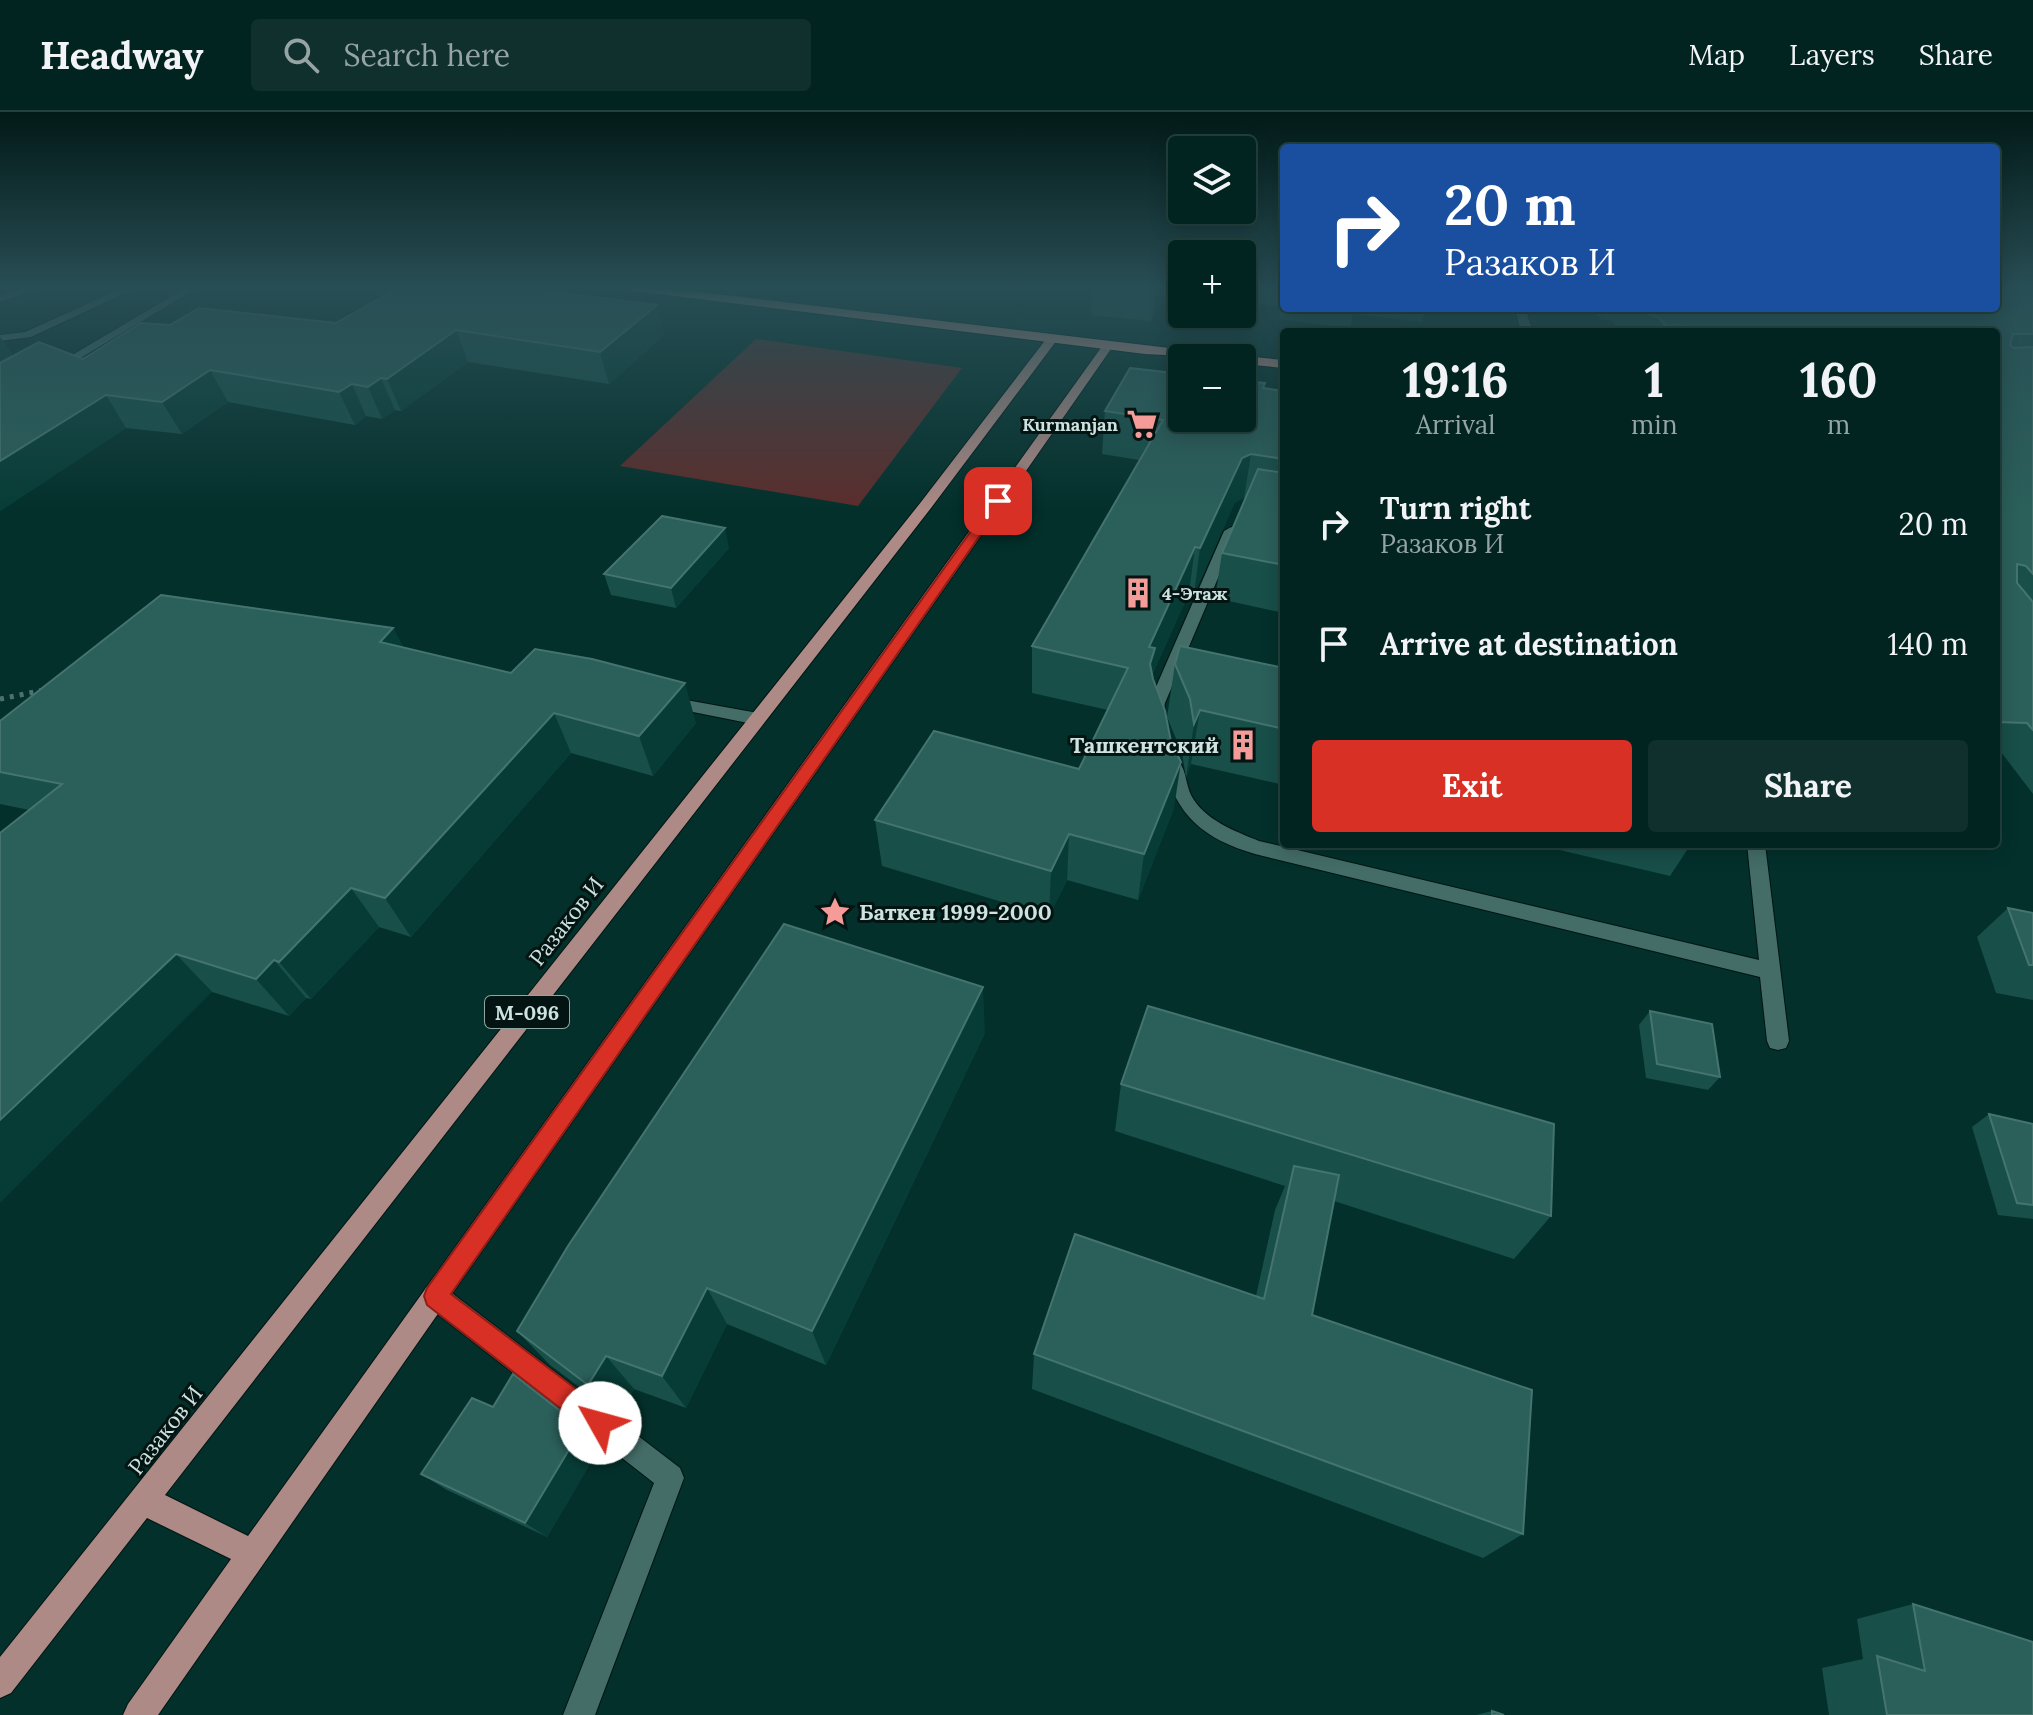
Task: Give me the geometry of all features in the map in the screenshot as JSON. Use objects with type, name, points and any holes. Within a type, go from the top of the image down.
[{"type":"main road","name":"Разаков И","points":[[0,1682],[758,719],[1034,362]]},
{"type":"main road","points":[[139,1715],[1097,362]]},
{"type":"main road","points":[[143,1500],[252,1554]]},
{"type":"street","points":[[45,375],[67,362]]},
{"type":"street","points":[[1237,519],[1157,703],[1153,720],[1170,755],[1177,792],[1193,812],[1227,835],[1255,847],[1770,971]]},
{"type":"street","points":[[651,699],[758,719]]},
{"type":"street","points":[[1756,848],[1778,1041]]},
{"type":"street","points":[[435,1296],[670,1478],[579,1715]]},
{"type":"path","points":[[0,699],[53,689]]},
{"type":"shaded area","points":[[732,362],[918,362],[962,368],[858,506],[620,466]]},
{"type":"building","points":[[411,362],[387,379],[381,378],[368,387],[352,384],[339,392],[210,370],[162,402],[106,395],[0,461],[0,363]]},
{"type":"building","points":[[2000,362],[2033,362],[2033,574],[2026,566],[2017,564],[2017,583],[2033,602],[2033,730],[2027,723],[2000,722]]},
{"type":"building","points":[[1130,368],[1168,372],[1168,432],[1256,432],[1256,382],[1265,383],[1263,388],[1280,390],[1280,458],[1251,454],[1242,458],[1200,548],[1195,547],[1149,647],[1155,648],[1150,664],[1153,679],[1165,711],[1171,742],[1181,762],[1144,854],[1069,834],[1051,871],[875,820],[934,731],[1079,769],[1128,668],[1032,646],[1163,420],[1105,411]]},
{"type":"building","points":[[1258,469],[1280,472],[1280,564],[1222,553]]},
{"type":"building","points":[[662,516],[725,528],[671,588],[604,574]]},
{"type":"building","points":[[161,595],[393,628],[380,642],[511,673],[535,649],[592,659],[685,683],[639,736],[554,713],[385,898],[351,888],[279,962],[274,960],[256,979],[176,954],[0,1120],[0,833],[62,784],[0,772],[0,721]]},
{"type":"building","points":[[1180,646],[1280,667],[1280,728],[1200,710],[1194,724],[1190,699],[1175,664]]},
{"type":"building","points":[[2008,908],[2033,913],[2033,965],[2029,965]]},
{"type":"building","points":[[784,924],[983,987],[812,1331],[707,1288],[662,1376],[606,1356],[588,1385],[517,1331],[568,1246]]},
{"type":"building","points":[[1148,1006],[1554,1124],[1551,1216],[1121,1084]]},
{"type":"building","points":[[1650,1011],[1712,1024],[1720,1077],[1657,1064]]},
{"type":"building","points":[[1989,1114],[2033,1124],[2033,1205],[2017,1203]]},
{"type":"building","points":[[1294,1166],[1339,1175],[1312,1315],[1532,1390],[1523,1534],[1034,1354],[1075,1234],[1264,1299]]},
{"type":"building","points":[[513,1374],[582,1428],[525,1523],[421,1474],[472,1398],[493,1407]]},
{"type":"building","points":[[1913,1604],[2033,1642],[2033,1715],[1887,1715],[1877,1656],[1925,1671]]},
{"type":"place","name":"Kurmanjan","points":[[1142,424]]},
{"type":"place","name":"4-Этаж","points":[[1138,593]]},
{"type":"place","name":"Ташкентский","points":[[1243,745]]},
{"type":"place","name":"Баткен 1999-2000","points":[[835,912]]},
{"type":"route","points":[[600,1423],[435,1296],[998,501]]}]
